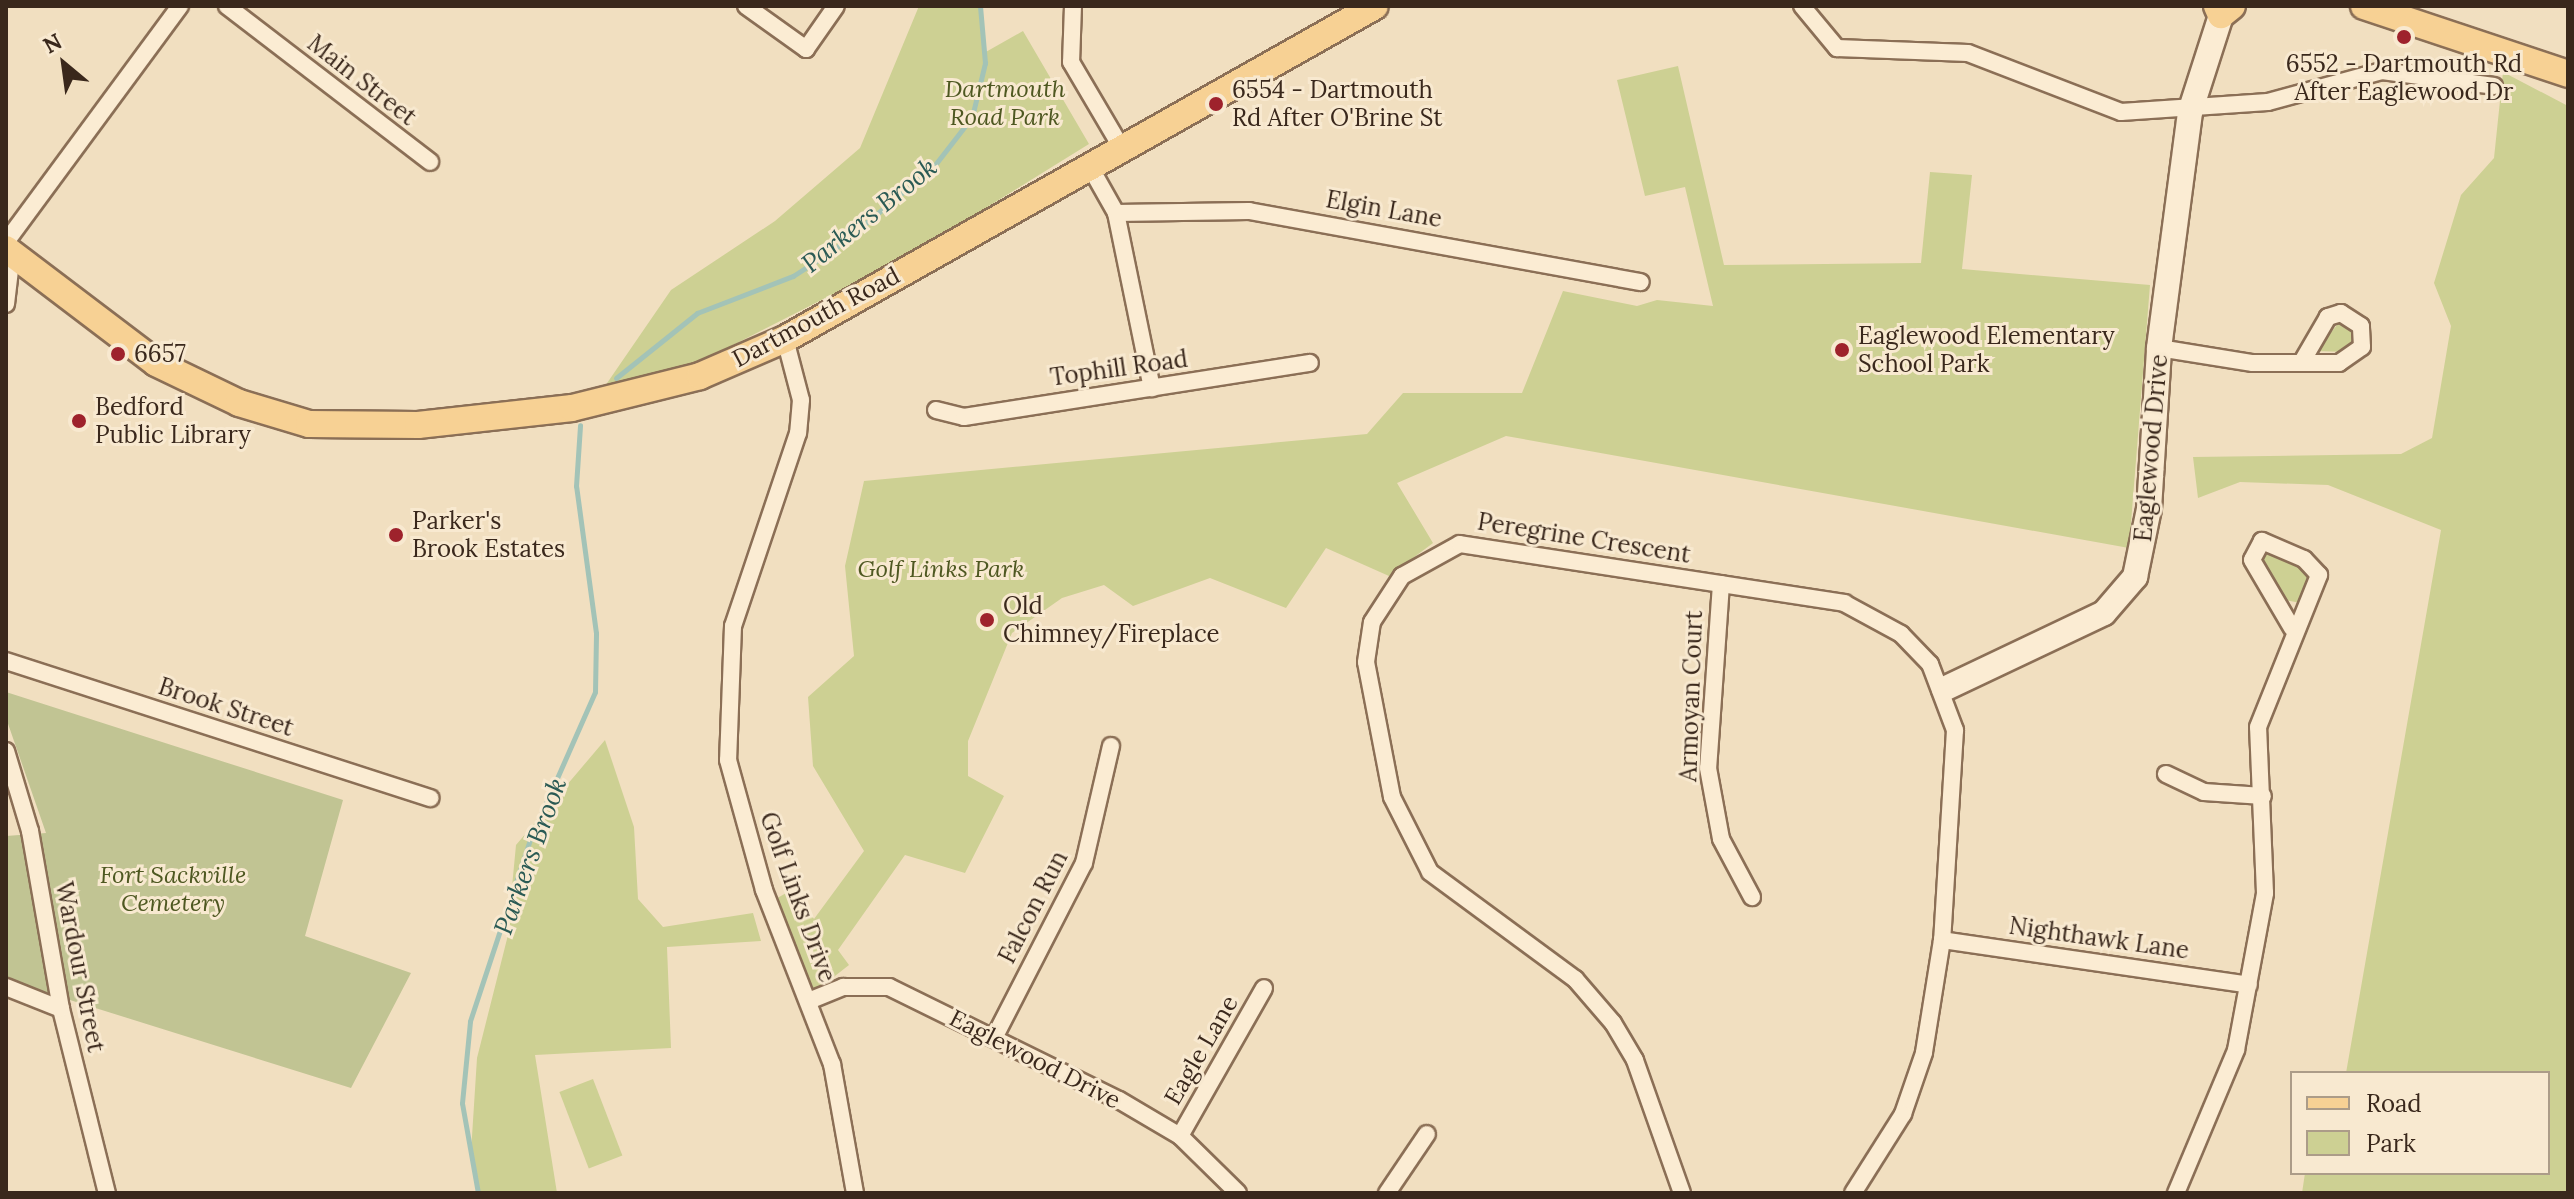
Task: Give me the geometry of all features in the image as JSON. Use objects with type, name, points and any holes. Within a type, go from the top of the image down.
[{"type":"main road","name":"Dartmouth Road","points":[[8,248],[156,363],[239,403],[309,424],[418,425],[572,408],[700,376],[785,339],[1375,6]]},
{"type":"main road","points":[[2364,6],[2568,74]]},
{"type":"street","points":[[6,304],[8,248],[180,6]]},
{"type":"street","name":"Main Street","points":[[227,6],[430,162]]},
{"type":"street","points":[[746,6],[806,49],[836,6]]},
{"type":"street","points":[[1073,6],[1071,62],[1121,147]]},
{"type":"street","points":[[1802,6],[1837,48],[1968,53],[2121,112],[2190,112],[2268,102],[2382,71],[2494,86]]},
{"type":"street","name":"Eaglewood Drive","points":[[1944,689],[2104,613],[2135,577],[2149,509],[2159,348],[2190,112],[2223,8]]},
{"type":"street","points":[[1089,165],[1116,213],[1152,388]]},
{"type":"street","name":"Elgin Lane","points":[[1116,213],[1249,211],[1641,282]]},
{"type":"street","name":"Golf Links Drive","points":[[785,339],[801,400],[798,433],[733,626],[728,760],[764,890],[811,1000],[844,1113],[855,1193]]},
{"type":"street","points":[[2159,348],[2253,363],[2303,360]]},
{"type":"street","name":"Tophill Road","points":[[936,410],[964,417],[1310,363]]},
{"type":"street","points":[[2176,1193],[2236,1050],[2265,893],[2258,727],[2292,628],[2319,575],[2304,559],[2262,541],[2252,560],[2292,628]]},
{"type":"street","name":"Peregrine Crescent","points":[[1682,1193],[1635,1060],[1613,1023],[1575,979],[1430,872],[1410,840],[1392,797],[1366,662],[1387,591],[1460,544],[1844,603],[1875,617],[1915,647],[1944,689]]},
{"type":"street","name":"Armoyan Court","points":[[1721,584],[1708,768],[1721,839],[1752,897]]},
{"type":"street","name":"Brook Street","points":[[6,661],[430,798]]},
{"type":"street","points":[[1862,1191],[1903,1114],[1924,1053],[1942,940],[1955,730],[1944,689]]},
{"type":"street","name":"Falcon Run","points":[[994,1038],[1084,863],[1111,746]]},
{"type":"street","name":"Wardour Street","points":[[6,751],[30,831],[61,1009],[107,1193]]},
{"type":"street","points":[[2166,774],[2204,792],[2263,796]]},
{"type":"street","name":"Nighthawk Lane","points":[[1942,940],[2249,985]]},
{"type":"street","points":[[6,987],[61,1009]]},
{"type":"street","name":"Eaglewood Drive","points":[[811,1000],[843,987],[889,987],[994,1038],[1180,1136],[1238,1193]]},
{"type":"street","name":"Eagle Lane","points":[[1180,1136],[1264,988]]},
{"type":"street","points":[[1387,1193],[1427,1134]]},
{"type":"green space","name":"Dartmouth Road Park","points":[[919,6],[980,6],[984,53],[1023,31],[1089,144],[908,256],[688,368],[603,389],[671,290],[775,221],[860,148]]},
{"type":"green space","name":"Golf Links Park","points":[[1678,66],[1724,265],[1921,263],[1930,172],[1972,175],[1962,269],[2150,285],[2129,548],[1506,436],[1397,483],[1433,543],[1389,576],[1326,548],[1286,608],[1210,578],[1133,606],[1104,585],[1062,598],[1012,633],[968,741],[968,776],[1004,796],[965,873],[905,855],[838,950],[849,965],[812,994],[772,901],[795,888],[814,919],[864,851],[813,766],[808,697],[854,656],[845,566],[864,481],[1367,434],[1403,393],[1522,393],[1563,291],[1637,306],[1657,300],[1713,306],[1685,187],[1645,196],[1617,80]]},
{"type":"green space","points":[[2503,72],[2568,106],[2568,1193],[2302,1193],[2305,1175],[2550,1175],[2550,1071],[2346,1071],[2441,530],[2328,485],[2240,482],[2198,498],[2193,457],[2401,454],[2432,438],[2451,326],[2434,283],[2461,195],[2494,158]]},
{"type":"green space","points":[[2341,320],[2355,326],[2355,343],[2348,352],[2316,351]]},
{"type":"green space","points":[[2268,547],[2314,576],[2301,603],[2285,600],[2263,569],[2258,560]]},
{"type":"green space","name":"Fort Sackville Cemetery","points":[[6,692],[343,800],[305,936],[411,973],[351,1088],[6,980],[6,836],[46,833],[6,718]]},
{"type":"green space","points":[[605,740],[634,827],[638,899],[663,927],[753,913],[761,941],[667,947],[671,1048],[535,1055],[557,1193],[478,1193],[471,1152],[477,1058],[507,939],[516,845]]},
{"type":"green space","points":[[593,1079],[622,1156],[589,1168],[559,1092]]},
{"type":"waterway","name":"Parkers Brook","points":[[616,378],[697,313],[793,276],[836,248],[934,166],[972,117],[985,63],[980,6]]},
{"type":"waterway","name":"Parkers Brook","points":[[478,1193],[462,1103],[470,1021],[531,837],[595,692],[596,633],[576,486],[580,425]]},
{"type":"place","name":"6552 - Dartmouth Rd After Eaglewood Dr","points":[[2404,37]]},
{"type":"place","name":"6554 - Dartmouth Rd After O'Brine St","points":[[1216,104]]},
{"type":"place","name":"Eaglewood Elementary School Park","points":[[1842,350]]},
{"type":"place","name":"6657","points":[[118,354]]},
{"type":"place","name":"Bedford Public Library","points":[[79,421]]},
{"type":"place","name":"Parker's Brook Estates","points":[[396,535]]},
{"type":"place","name":"Old Chimney/Fireplace","points":[[987,620]]}]
